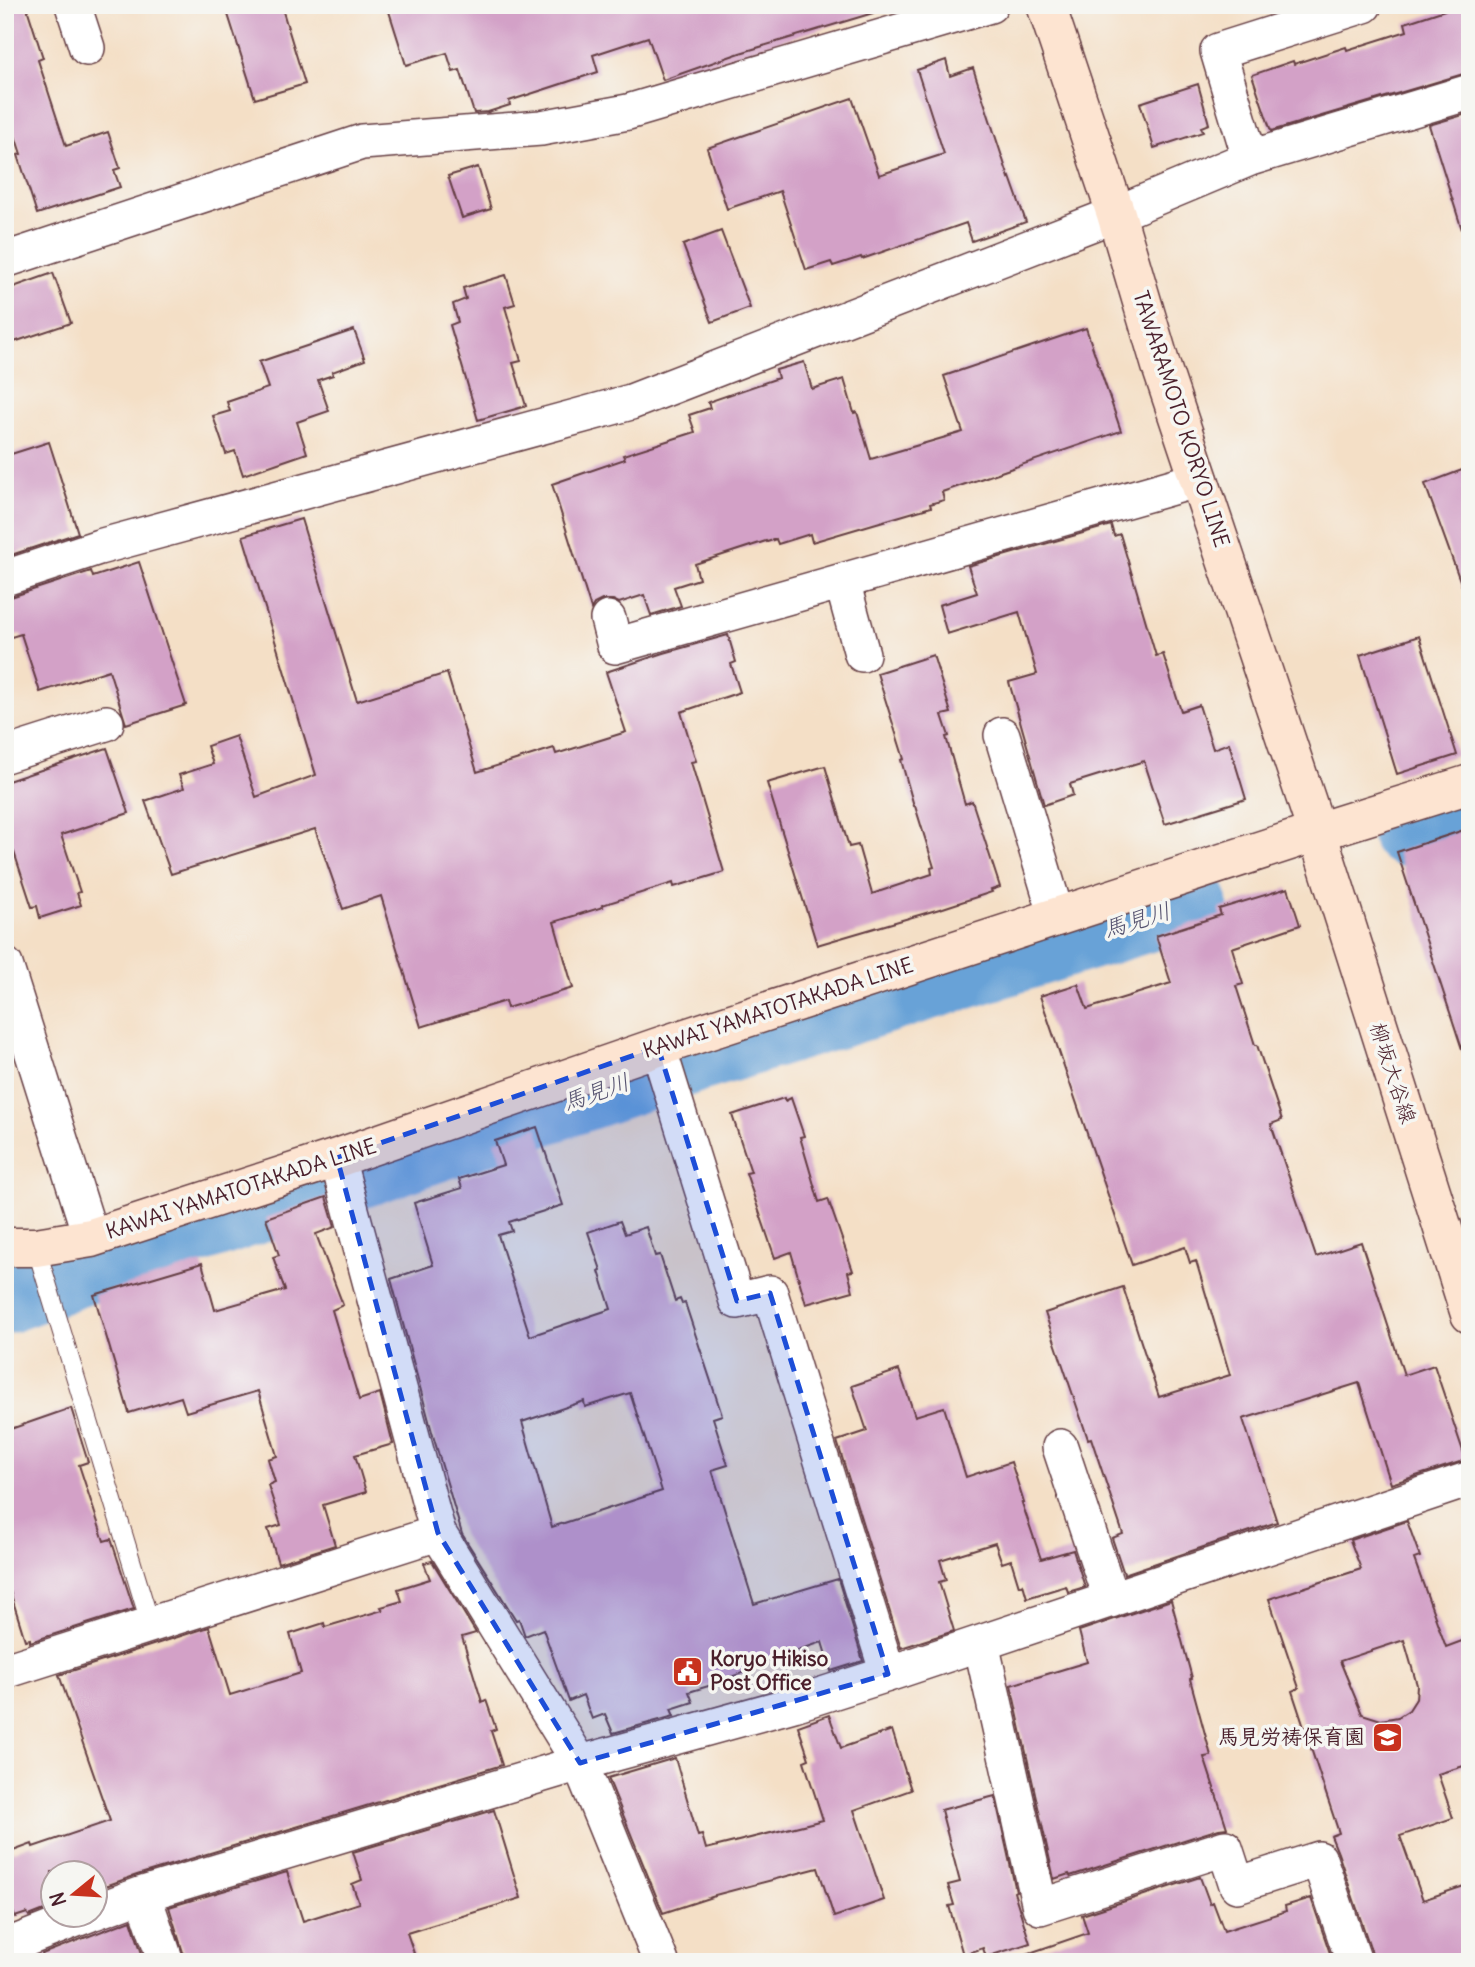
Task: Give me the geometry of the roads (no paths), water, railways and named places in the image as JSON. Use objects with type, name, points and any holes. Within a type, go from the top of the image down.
[{"type":"main road","name":"TAWARAMOTO KORYO LINE","points":[[1046,5],[1116,214],[1161,366],[1317,832]]},
{"type":"main road","name":"KAWAI YAMATOTAKADA LINE","points":[[29,1255],[91,1238],[337,1158],[657,1047],[1470,784]]},
{"type":"main road","name":"柳坂大谷線","points":[[1317,832],[1470,1314]]},
{"type":"street","points":[[73,5],[87,48]]},
{"type":"street","points":[[5,260],[362,142],[541,128],[628,112],[990,5]]},
{"type":"street","points":[[1250,158],[1218,51],[1364,5]]},
{"type":"street","points":[[5,578],[99,547],[631,402],[1116,214],[1250,158],[1470,92]]},
{"type":"street","points":[[608,619],[615,646],[1200,479]]},
{"type":"street","points":[[842,581],[862,654]]},
{"type":"street","points":[[5,755],[106,723]]},
{"type":"street","points":[[1002,735],[1057,917]]},
{"type":"street","points":[[5,965],[91,1238]]},
{"type":"street","points":[[657,1047],[737,1301],[770,1293],[888,1674]]},
{"type":"street","points":[[337,1158],[438,1533],[580,1763],[661,1962]]},
{"type":"street","points":[[1060,1447],[1111,1600]]},
{"type":"street","points":[[108,1907],[580,1763],[794,1704],[1470,1479]]},
{"type":"street","points":[[5,1671],[438,1533]]},
{"type":"street","points":[[981,1643],[1040,1907],[1225,1848],[1237,1885],[1319,1858],[1354,1962]]},
{"type":"street","points":[[143,1894],[166,1962]]},
{"type":"street","points":[[5,1947],[53,1928]]},
{"type":"lane","points":[[29,1255],[52,1298],[151,1626]]},
{"type":"waterway","name":"馬見川","points":[[1406,832],[1470,812]]},
{"type":"waterway","name":"馬見川","points":[[5,1299],[129,1253],[701,1056],[1193,903]]},
{"type":"place","name":"Koryo Hikiso Post Office","points":[[687,1671]]},
{"type":"place","name":"馬見労祷保育園","points":[[1388,1737]]}]
